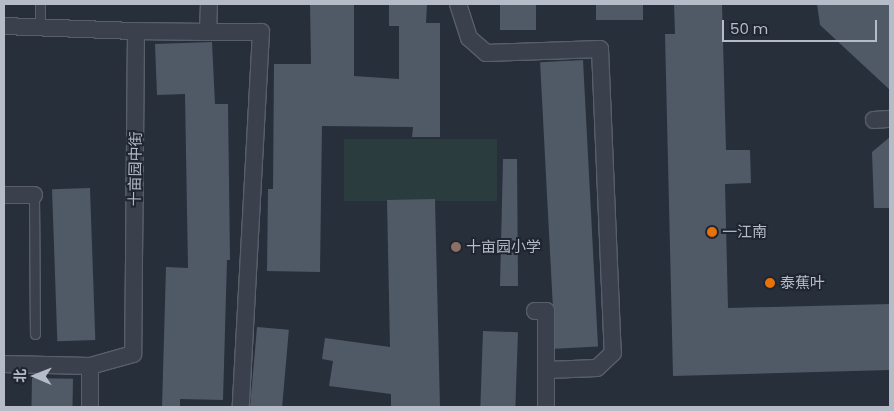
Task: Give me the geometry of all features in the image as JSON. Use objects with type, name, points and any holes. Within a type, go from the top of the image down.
[{"type":"street","points":[[208,32],[209,4]]},
{"type":"street","points":[[458,4],[469,38],[486,54],[600,49],[612,353],[597,368],[547,370]]},
{"type":"street","points":[[4,26],[136,31],[260,32],[241,407]]},
{"type":"street","name":"十亩园中街","points":[[90,366],[133,354],[136,31]]},
{"type":"street","points":[[4,195],[34,195]]},
{"type":"street","points":[[535,311],[546,311],[546,407]]},
{"type":"street","points":[[4,364],[90,366],[90,407]]},
{"type":"lane","points":[[40,4],[40,28]]},
{"type":"lane","points":[[34,195],[35,334]]},
{"type":"shaded area","points":[[344,139],[497,139],[497,201],[344,201]]},
{"type":"building","points":[[310,4],[354,4],[354,76],[399,79],[399,26],[389,26],[389,4],[427,4],[426,23],[440,23],[440,137],[412,137],[413,127],[322,126],[320,272],[267,271],[268,189],[273,189],[274,64],[311,64]]},
{"type":"building","points":[[500,4],[536,4],[536,30],[500,30]]},
{"type":"building","points":[[596,4],[643,4],[643,20],[596,20]]},
{"type":"building","points":[[674,4],[722,4],[726,150],[750,150],[751,183],[725,184],[728,308],[890,304],[890,370],[673,376],[665,34],[675,34]]},
{"type":"building","points":[[817,4],[890,4],[890,90],[820,25]]},
{"type":"building","points":[[212,42],[215,104],[228,104],[230,260],[227,260],[223,400],[180,399],[180,407],[162,407],[166,267],[188,268],[185,94],[157,95],[155,44]]},
{"type":"building","points":[[583,60],[598,347],[555,349],[540,62]]},
{"type":"building","points":[[890,137],[890,208],[874,208],[872,152]]},
{"type":"building","points":[[503,159],[517,159],[518,286],[500,286]]},
{"type":"building","points":[[90,188],[95,340],[57,341],[52,189]]},
{"type":"building","points":[[435,199],[440,407],[391,407],[391,394],[329,386],[333,361],[322,359],[325,338],[390,347],[387,200]]},
{"type":"building","points":[[257,327],[289,330],[282,407],[250,407]]},
{"type":"building","points":[[483,331],[518,332],[515,407],[480,407]]},
{"type":"building","points":[[32,378],[73,379],[73,407],[31,407]]},
{"type":"place","name":"一江南","points":[[712,232]]},
{"type":"place","name":"十亩园小学","points":[[456,247]]},
{"type":"place","name":"泰蕉叶","points":[[770,283]]}]
